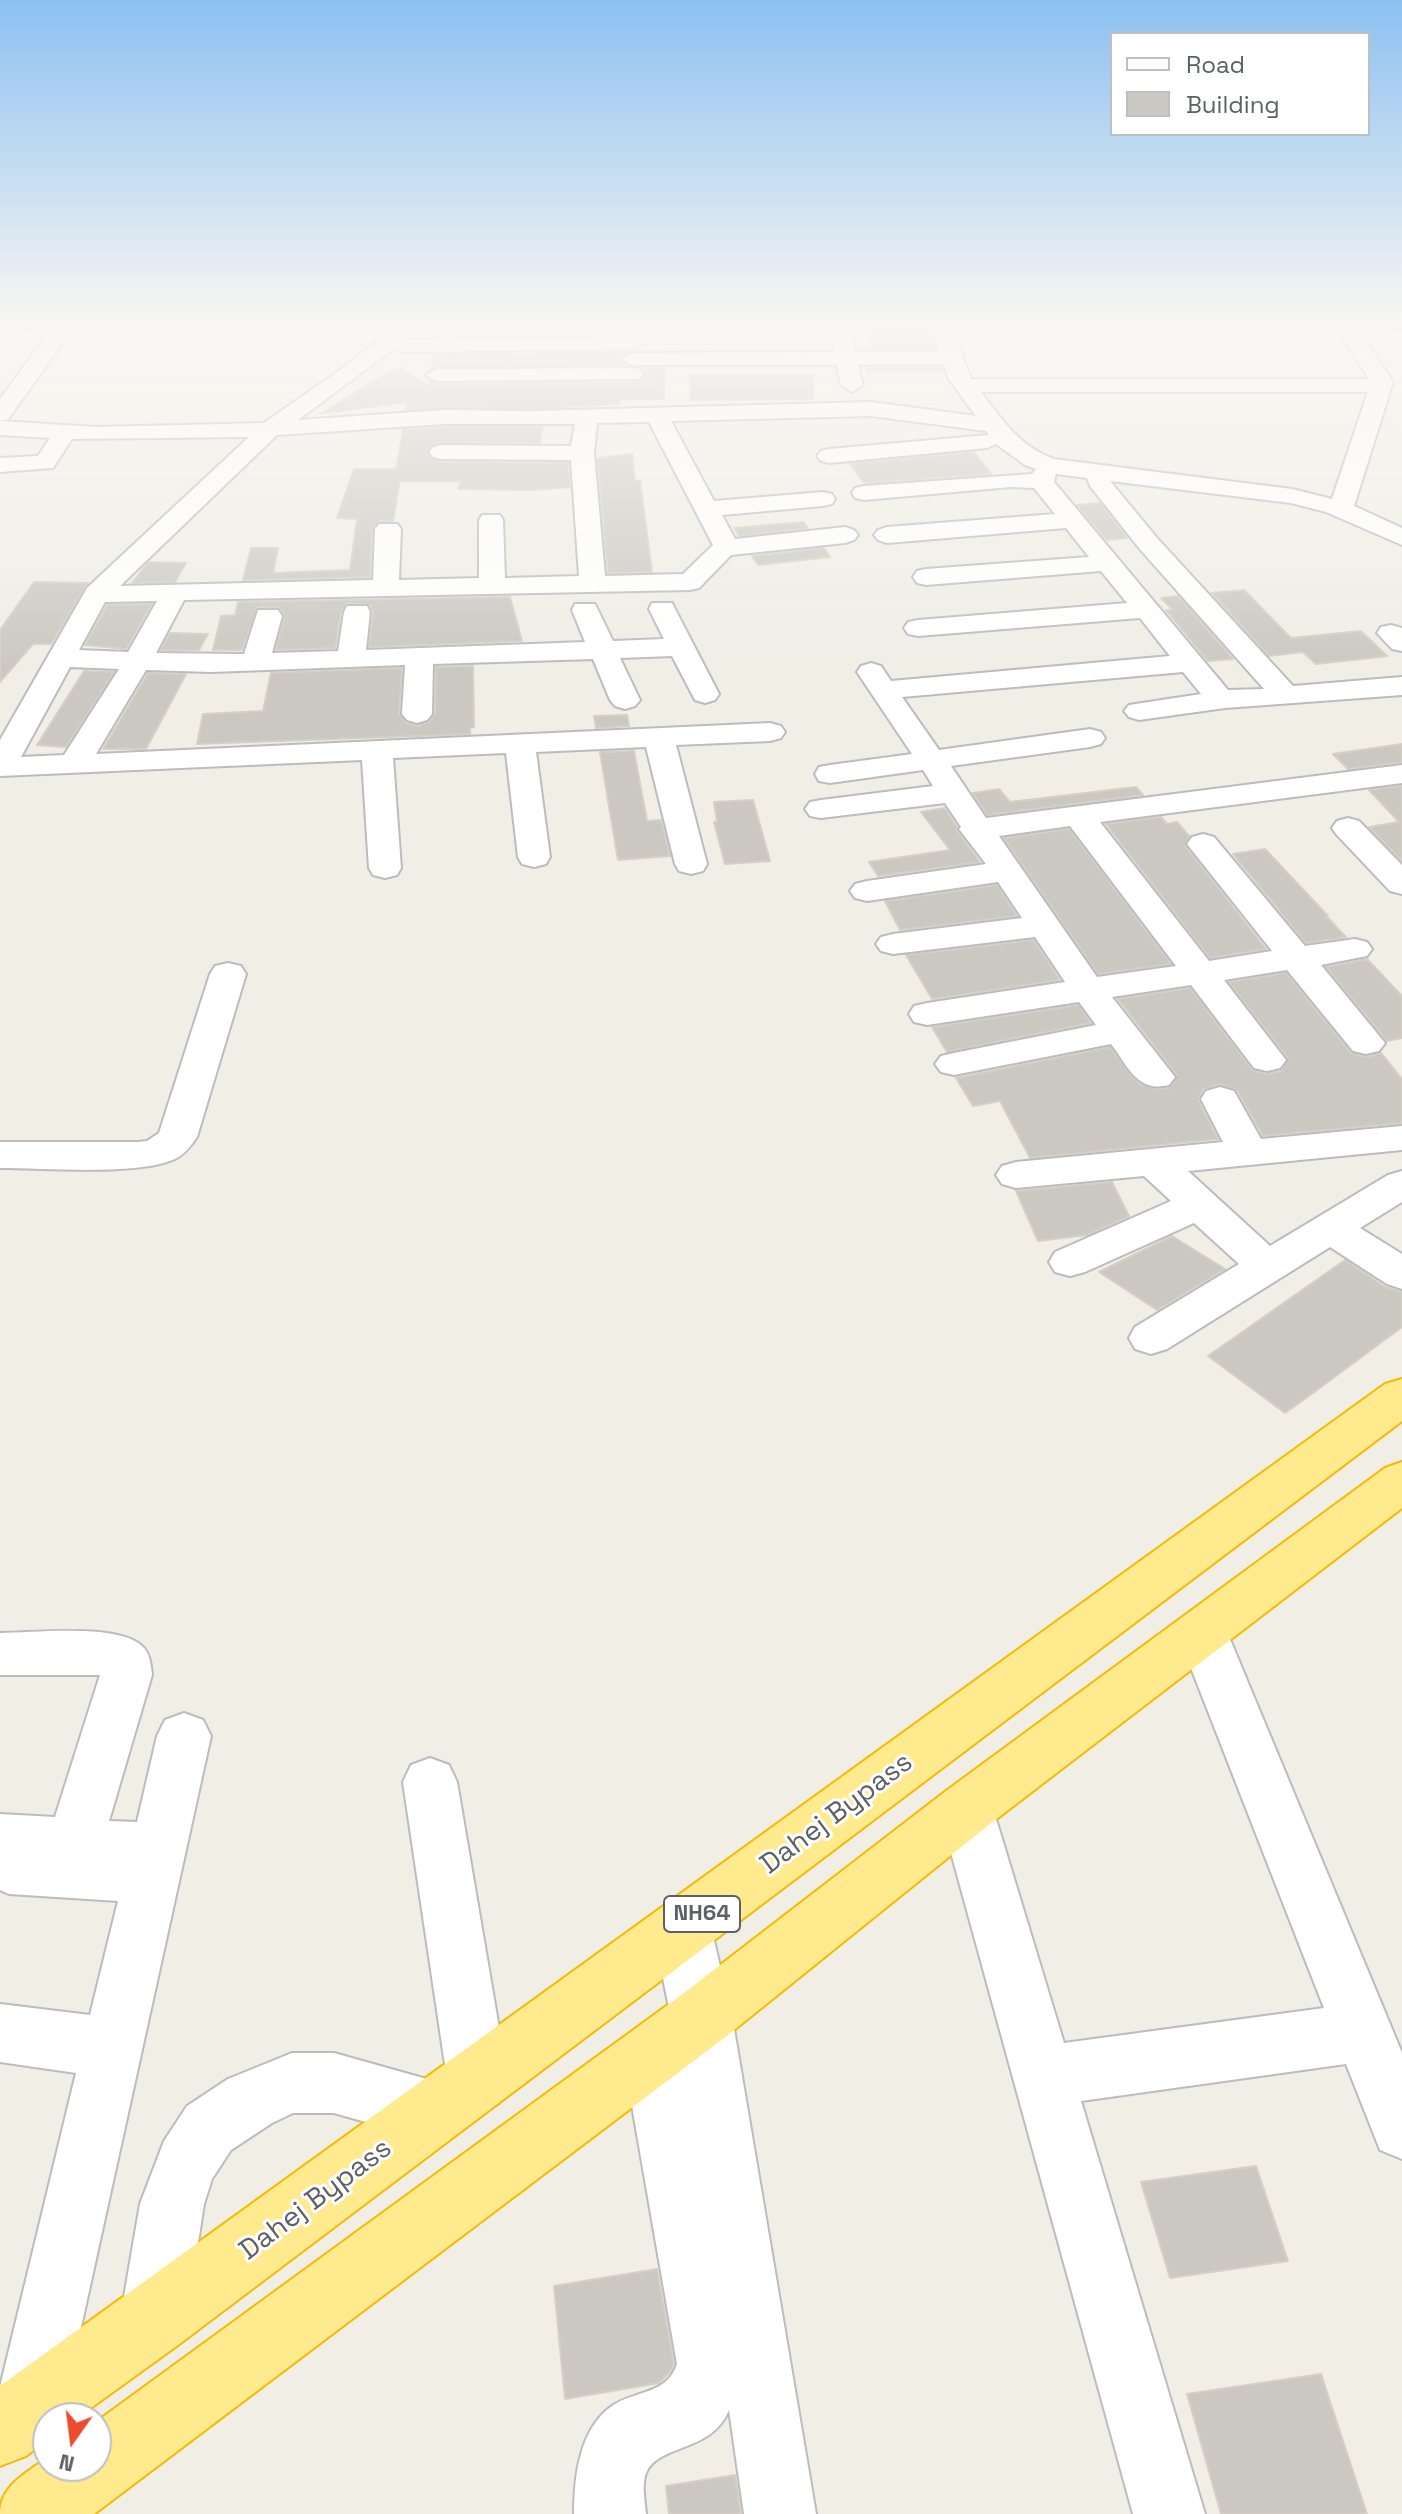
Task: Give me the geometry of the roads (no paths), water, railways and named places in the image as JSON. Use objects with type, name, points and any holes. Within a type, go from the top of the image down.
[{"type":"highway","name":"Dahej Bypass","points":[[14,2420],[1402,1396]]},
{"type":"highway","points":[[33,2514],[677,2035],[966,1809],[1402,1481]]},
{"type":"street","points":[[0,465],[45,463],[63,436]]},
{"type":"street","points":[[263,436],[96,594],[60,658],[26,695],[0,767],[770,732]]},
{"type":"street","points":[[445,436],[439,462],[582,453]]},
{"type":"street","points":[[584,436],[582,453],[589,598],[600,650],[625,700]]},
{"type":"street","points":[[670,436],[726,548]]},
{"type":"street","points":[[829,456],[968,436]]},
{"type":"street","points":[[1004,436],[1046,474],[1072,520],[1187,663],[1218,696],[1225,699]]},
{"type":"street","points":[[1340,510],[1362,436]]},
{"type":"street","points":[[1101,472],[1098,481],[1148,543],[1285,695]]},
{"type":"street","points":[[864,493],[1046,474],[1101,472],[1270,492],[1340,510],[1402,537]]},
{"type":"street","points":[[706,509],[823,499]]},
{"type":"street","points":[[491,520],[492,587]]},
{"type":"street","points":[[887,535],[1072,520]]},
{"type":"street","points":[[386,590],[388,529]]},
{"type":"street","points":[[96,594],[492,587],[589,598],[690,582],[726,548],[845,535]]},
{"type":"street","points":[[926,577],[1107,563]]},
{"type":"street","points":[[74,764],[137,662],[173,595]]},
{"type":"street","points":[[662,609],[705,694]]},
{"type":"street","points":[[918,628],[1145,610]]},
{"type":"street","points":[[351,659],[357,612]]},
{"type":"street","points":[[256,663],[268,616]]},
{"type":"street","points":[[417,714],[436,627]]},
{"type":"street","points":[[60,658],[256,663],[680,647]]},
{"type":"street","points":[[1156,1077],[1088,990],[975,829],[877,681],[1187,663]]},
{"type":"street","points":[[1139,711],[1225,699],[1402,686]]},
{"type":"street","points":[[659,738],[691,864]]},
{"type":"street","points":[[830,774],[1090,738]]},
{"type":"street","points":[[520,745],[534,857]]},
{"type":"street","points":[[377,751],[385,868]]},
{"type":"street","points":[[975,829],[1402,774]]},
{"type":"street","points":[[821,809],[951,793]]},
{"type":"street","points":[[1079,816],[1267,1060]]},
{"type":"street","points":[[1348,828],[1402,884]]},
{"type":"street","points":[[1203,844],[1366,1043]]},
{"type":"street","points":[[867,891],[1005,871]]},
{"type":"street","points":[[893,944],[1043,926]]},
{"type":"street","points":[[927,1014],[1355,949]]},
{"type":"street","points":[[0,1155],[138,1155],[159,1152],[171,1145],[177,1137],[228,974]]},
{"type":"street","points":[[954,1064],[1119,1031]]},
{"type":"street","points":[[1220,1099],[1248,1152]]},
{"type":"street","points":[[1016,1175],[1248,1152],[1394,1144]]},
{"type":"street","points":[[1153,1162],[1268,1267]]},
{"type":"street","points":[[1151,1338],[1402,1184]]},
{"type":"street","points":[[1070,1262],[1200,1204]]},
{"type":"street","points":[[1330,1228],[1402,1274]]},
{"type":"street","points":[[1202,1632],[1402,2128]]},
{"type":"street","points":[[0,1654],[112,1654],[125,1662],[126,1675],[75,1843]]},
{"type":"street","points":[[14,2420],[112,2048],[184,1736]]},
{"type":"street","points":[[153,2320],[172,2204],[186,2163],[209,2128],[250,2101],[292,2083],[334,2083],[456,2096],[430,1782]]},
{"type":"street","points":[[966,1809],[1169,2514]]},
{"type":"street","points":[[0,1839],[75,1843],[155,1863]]},
{"type":"street","points":[[0,1867],[155,1863]]},
{"type":"street","points":[[610,2514],[609,2478],[619,2448],[637,2430],[678,2417],[701,2396],[711,2364],[677,2035],[682,1928]]},
{"type":"street","points":[[1043,2076],[1363,2032]]},
{"type":"street","points":[[0,2033],[112,2048]]},
{"type":"street","points":[[677,2035],[780,2514]]}]
